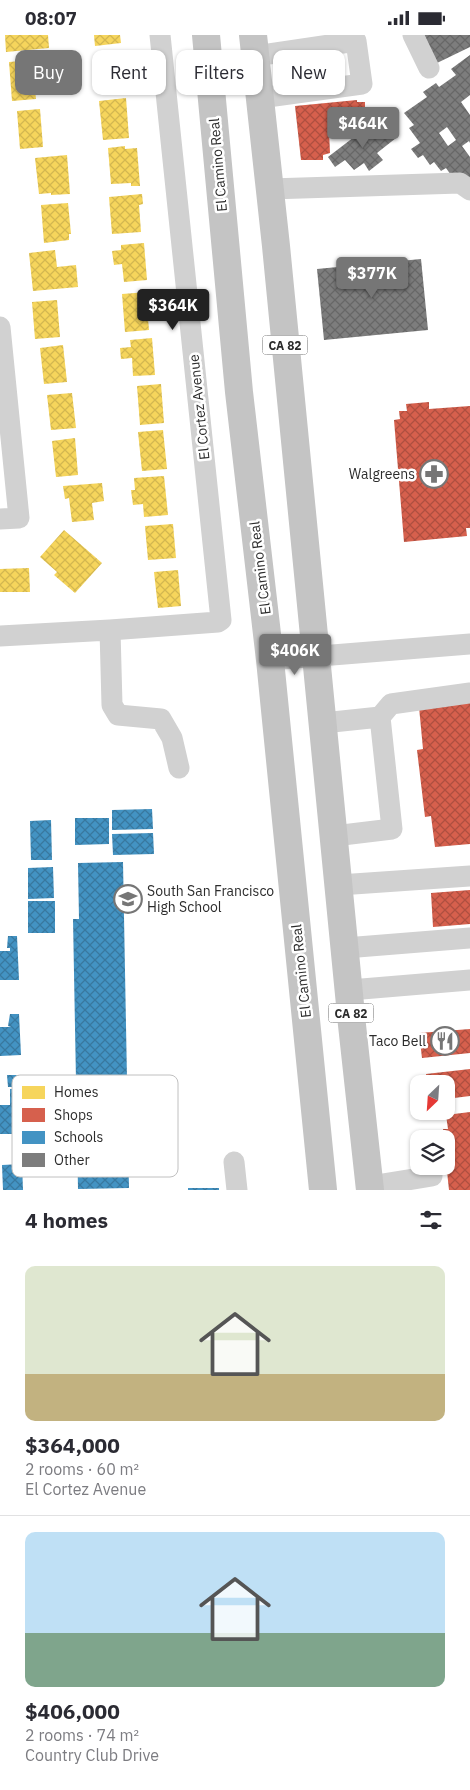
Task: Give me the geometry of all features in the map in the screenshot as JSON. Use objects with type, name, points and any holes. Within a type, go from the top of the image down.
[{"type":"main road","name":"El Camino Real","points":[[206,35],[239,392],[270,660],[323,1190]]},
{"type":"main road","name":"CA 82","points":[[254,45],[370,1188]]},
{"type":"street","name":"El Cortez Avenue","points":[[110,630],[218,622],[222,620],[160,35]]},
{"type":"street","points":[[413,35],[429,68]]},
{"type":"street","points":[[254,45],[356,41],[362,84],[260,98]]},
{"type":"street","points":[[270,189],[460,183],[470,191]]},
{"type":"street","points":[[0,327],[9,518]]},
{"type":"street","points":[[0,636],[110,630],[112,705],[118,715],[161,719],[172,738],[179,768]]},
{"type":"street","points":[[270,660],[470,644]]},
{"type":"street","points":[[323,723],[380,717],[391,704],[470,693]]},
{"type":"street","points":[[334,836],[392,829],[380,717]]},
{"type":"street","points":[[339,885],[470,876]]},
{"type":"street","points":[[346,948],[470,937]]},
{"type":"street","points":[[350,990],[470,980]]},
{"type":"street","points":[[234,1162],[237,1190]]},
{"type":"street","points":[[370,1188],[432,1176]]},
{"type":"building: Homes","points":[[5,35],[48,35],[49,48],[6,52]]},
{"type":"building: Homes","points":[[94,35],[120,35],[121,43],[95,46]]},
{"type":"building: Homes","points":[[15,61],[15,95],[36,95],[36,99],[12,101],[9,62]]},
{"type":"building: Homes","points":[[126,98],[129,138],[103,140],[99,101]]},
{"type":"building: Homes","points":[[40,109],[43,147],[20,149],[17,111]]},
{"type":"building: Homes","points":[[125,146],[125,149],[137,148],[140,186],[131,186],[131,183],[111,184],[108,148]]},
{"type":"building: Homes","points":[[67,155],[70,194],[39,194],[35,158]]},
{"type":"building: Homes","points":[[142,194],[143,204],[139,205],[141,232],[112,234],[109,197]]},
{"type":"building: Homes","points":[[68,203],[71,234],[69,234],[69,240],[44,243],[41,205]]},
{"type":"building: Homes","points":[[144,243],[147,280],[124,282],[122,264],[114,265],[112,251],[121,250],[121,245]]},
{"type":"building: Homes","points":[[55,250],[57,267],[76,265],[78,287],[33,291],[29,253]]},
{"type":"building: Homes","points":[[148,292],[150,307],[147,307],[149,330],[125,332],[122,294]]},
{"type":"building: Homes","points":[[57,300],[60,337],[35,339],[32,302]]},
{"type":"building: Homes","points":[[152,338],[155,375],[133,376],[132,358],[121,359],[120,348],[131,347],[130,340]]},
{"type":"building: Homes","points":[[63,345],[67,382],[44,384],[40,348]]},
{"type":"building: Homes","points":[[161,384],[164,423],[140,425],[137,386]]},
{"type":"building: Homes","points":[[72,393],[76,428],[51,430],[47,395]]},
{"type":"building: Homes","points":[[163,430],[167,469],[142,471],[138,432]]},
{"type":"building: Homes","points":[[75,438],[78,475],[56,477],[52,441]]},
{"type":"building: Homes","points":[[164,476],[168,515],[144,517],[143,504],[133,505],[131,490],[135,490],[134,478]]},
{"type":"building: Homes","points":[[102,483],[104,501],[92,503],[94,520],[72,522],[69,498],[65,499],[63,486]]},
{"type":"building: Homes","points":[[173,524],[176,558],[148,560],[145,526]]},
{"type":"building: Homes","points":[[64,530],[102,563],[75,593],[54,575],[57,572],[40,557]]},
{"type":"building: Homes","points":[[29,568],[30,592],[0,592],[0,569]]},
{"type":"building: Homes","points":[[178,570],[181,606],[158,608],[154,572]]},
{"type":"building: Shops","points":[[357,100],[357,102],[365,102],[365,127],[329,131],[330,153],[323,155],[323,160],[301,160],[295,106]]},
{"type":"building: Shops","name":"Walgreens","points":[[429,402],[429,409],[470,406],[470,528],[466,528],[467,536],[404,542],[394,420],[400,419],[399,411],[407,411],[406,404]]},
{"type":"building: Shops","points":[[470,702],[470,844],[435,847],[431,816],[425,817],[417,750],[423,749],[419,707]]},
{"type":"building: Shops","points":[[470,890],[470,924],[433,927],[431,893]]},
{"type":"building: Shops","name":"Taco Bell","points":[[470,1029],[470,1053],[422,1058],[419,1033]]},
{"type":"building: Shops","points":[[470,1069],[470,1096],[455,1098],[455,1075],[426,1074]]},
{"type":"building: Shops","points":[[470,1112],[470,1190],[449,1190],[447,1175],[455,1175],[455,1130],[443,1129],[448,1129],[447,1120],[455,1120],[455,1114]]},
{"type":"building: Schools","points":[[152,809],[153,829],[112,830],[112,810]]},
{"type":"building: Schools","points":[[75,818],[109,818],[109,844],[75,845]]},
{"type":"building: Schools","points":[[51,820],[52,860],[31,860],[30,821]]},
{"type":"building: Schools","points":[[153,833],[154,854],[113,855],[112,834]]},
{"type":"building: Schools","points":[[123,862],[127,1075],[76,1075],[73,919],[79,919],[78,863]]},
{"type":"building: Schools","points":[[53,867],[54,898],[28,899],[28,868]]},
{"type":"building: Schools","points":[[28,901],[55,901],[55,933],[28,933]]},
{"type":"building: Schools","points":[[8,936],[17,936],[19,980],[0,980],[0,951],[10,951],[10,948],[7,948]]},
{"type":"building: Schools","points":[[10,1014],[19,1014],[21,1055],[0,1056],[0,1027],[11,1027],[8,1026]]},
{"type":"building: Schools","points":[[7,1075],[12,1075],[12,1087],[8,1087]]},
{"type":"building: Schools","points":[[10,1089],[12,1089],[12,1134],[0,1134],[0,1105],[10,1105]]},
{"type":"building: Schools","points":[[12,1164],[12,1177],[22,1177],[23,1190],[3,1190],[2,1165]]},
{"type":"building: Schools","points":[[78,1177],[129,1177],[129,1188],[78,1189]]},
{"type":"building: Schools","points":[[188,1188],[219,1188],[219,1190],[188,1190]]},
{"type":"building: Other","points":[[424,35],[470,35],[470,47],[437,63]]},
{"type":"building: Other","points":[[470,55],[470,95],[461,102],[470,115],[470,143],[469,141],[462,146],[470,157],[470,180],[453,178],[446,168],[441,171],[434,162],[430,165],[423,155],[418,158],[411,149],[420,143],[409,128],[414,125],[404,113],[427,97],[423,92],[436,83],[439,87],[456,75],[451,69]],"holes":[[[447,127],[456,140],[448,146],[439,133]]]},
{"type":"building: Other","points":[[371,124],[379,135],[388,128],[396,138],[377,153],[383,160],[369,171],[364,163],[354,170],[345,160],[335,167],[328,157]]},
{"type":"building: Other","points":[[421,259],[428,330],[324,340],[317,269]]},
{"type":"place","name":"Walgreens","points":[[434,474]]},
{"type":"place","name":"South San Francisco High School","points":[[128,899]]},
{"type":"place","name":"Taco Bell","points":[[445,1041]]}]
